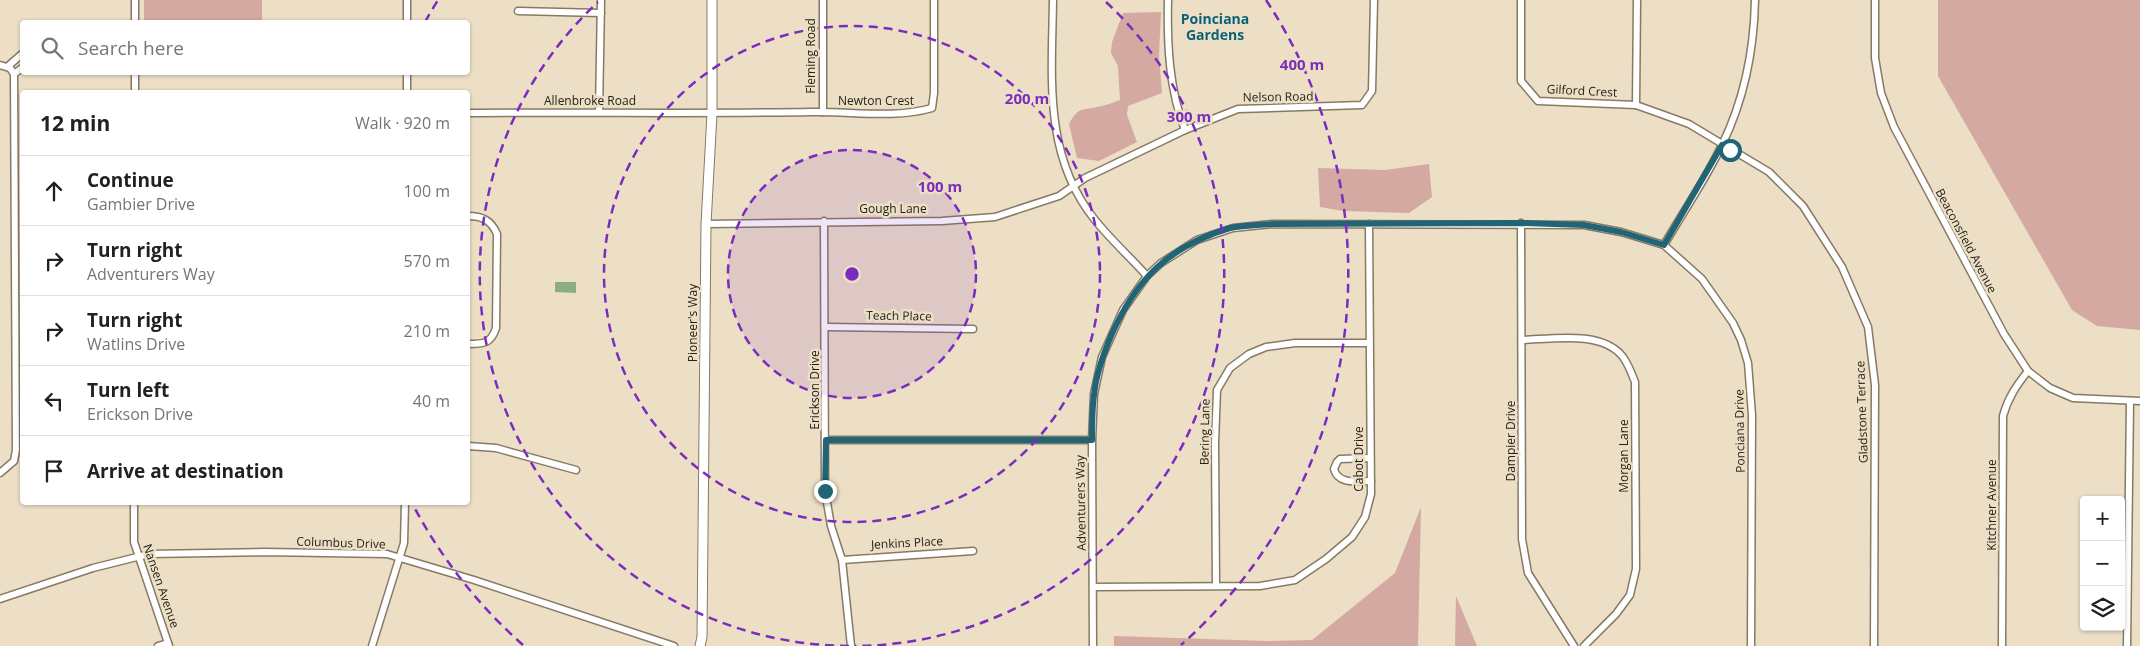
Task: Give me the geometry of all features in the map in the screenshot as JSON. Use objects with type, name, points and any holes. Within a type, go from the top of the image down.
[{"type":"main road","name":"Pioneer's Way","points":[[700,646],[702,625],[706,224],[712,114],[712,0]]},
{"type":"street","points":[[135,0],[135,20]]},
{"type":"street","points":[[407,0],[407,20]]},
{"type":"street","points":[[599,112],[601,0]]},
{"type":"street","name":"Fleming Road","points":[[822,0],[823,112]]},
{"type":"street","name":"Newton Crest","points":[[712,114],[914,113],[932,108],[934,93],[934,0]]},
{"type":"street","points":[[1053,0],[1054,123],[1065,168],[1095,221],[1147,276]]},
{"type":"street","points":[[1168,0],[1167,35],[1179,115],[1185,130]]},
{"type":"street","name":"Nelson Road","points":[[1074,186],[1085,178],[1185,130],[1238,109],[1362,105],[1372,91],[1374,0]]},
{"type":"street","name":"Gilford Crest","points":[[1521,0],[1521,82],[1538,101],[1636,105],[1689,124],[1722,145]]},
{"type":"street","points":[[1636,105],[1637,0]]},
{"type":"street","points":[[1664,245],[1722,145],[1749,66],[1755,0]]},
{"type":"street","name":"Beaconsfield Avenue","points":[[1875,0],[1875,58],[1881,94],[1894,127],[2004,334],[2028,372],[2050,388],[2073,398],[2140,400]]},
{"type":"street","points":[[518,11],[601,13]]},
{"type":"street","points":[[14,74],[4,66],[20,55]]},
{"type":"street","points":[[14,74],[20,70]]},
{"type":"street","points":[[0,473],[14,461],[16,450],[14,74]]},
{"type":"street","points":[[135,75],[135,90]]},
{"type":"street","points":[[407,75],[407,90]]},
{"type":"street","name":"Allenbroke Road","points":[[470,113],[599,112],[712,114]]},
{"type":"street","name":"Gladstone Terrace","points":[[1722,145],[1769,172],[1803,206],[1842,267],[1868,327],[1875,385],[1874,646]]},
{"type":"street","name":"Gough Lane","points":[[706,224],[942,221],[995,217],[1058,196],[1074,186]]},
{"type":"street","points":[[470,216],[486,219],[493,224],[497,234],[496,328],[493,337],[484,343],[470,344]]},
{"type":"street","name":"Erickson Drive","points":[[824,221],[826,327],[825,491],[831,526],[842,560],[851,646]]},
{"type":"street","name":"Adventurers Way","points":[[1093,646],[1092,440],[1094,394],[1102,357],[1123,310],[1147,276],[1161,263],[1198,240],[1232,228],[1272,224],[1521,223],[1584,225],[1621,232],[1664,245]]},
{"type":"street","name":"Dampier Drive","points":[[1521,223],[1522,539],[1528,572],[1574,646]]},
{"type":"street","name":"Cabot Drive","points":[[1094,587],[1260,586],[1295,580],[1326,559],[1352,537],[1365,517],[1371,494],[1369,224]]},
{"type":"street","name":"Ponciana Drive","points":[[1664,245],[1702,279],[1733,323],[1741,340],[1748,363],[1752,415],[1751,646]]},
{"type":"street","name":"Teach Place","points":[[826,327],[973,329]]},
{"type":"street","name":"Morgan Lane","points":[[1522,340],[1570,338],[1592,340],[1613,347],[1624,358],[1635,382],[1636,568],[1630,595],[1616,614],[1584,646]]},
{"type":"street","name":"Bering Lane","points":[[1216,585],[1215,444],[1217,390],[1230,368],[1249,354],[1266,347],[1295,343],[1369,343]]},
{"type":"street","name":"Kitchner Avenue","points":[[2002,646],[2003,416],[2014,388],[2028,372]]},
{"type":"street","points":[[2128,646],[2130,401]]},
{"type":"street","points":[[826,440],[1092,440]]},
{"type":"street","points":[[470,446],[496,448],[576,470]]},
{"type":"street","points":[[1370,458],[1340,459],[1334,469],[1337,476],[1343,480],[1371,481]]},
{"type":"street","name":"Nansen Avenue","points":[[134,505],[134,542],[168,644]]},
{"type":"street","points":[[372,646],[404,543],[405,505]]},
{"type":"street","name":"Jenkins Place","points":[[842,560],[973,551]]},
{"type":"street","name":"Columbus Drive","points":[[0,599],[93,568],[138,556],[192,552],[387,554],[674,646]]},
{"type":"street","points":[[158,646],[168,644]]},
{"type":"shaded area","points":[[144,0],[262,0],[262,20],[144,20]]},
{"type":"shaded area","points":[[1938,0],[2140,0],[2140,330],[2097,326],[2072,310],[1938,76]]},
{"type":"shaded area","points":[[1161,12],[1159,55],[1162,93],[1128,106],[1127,115],[1137,142],[1099,161],[1077,158],[1069,124],[1073,118],[1079,111],[1120,100],[1118,66],[1111,53],[1112,42],[1123,13]]},
{"type":"shaded area","points":[[1429,164],[1432,197],[1409,213],[1343,211],[1320,207],[1318,168],[1385,170]]},
{"type":"shaded area","points":[[555,282],[576,282],[576,293],[555,292]]},
{"type":"shaded area","points":[[1421,507],[1418,646],[1114,646],[1114,636],[1268,641],[1312,640],[1395,573]]},
{"type":"shaded area","points":[[1456,596],[1477,646],[1455,646]]},
{"type":"district","name":"Poinciana Gardens","points":[[1215,28]]},
{"type":"route","points":[[825,491],[826,440],[1092,440],[1094,394],[1102,357],[1123,310],[1147,276],[1161,263],[1198,240],[1232,228],[1272,224],[1521,223],[1584,225],[1621,232],[1664,245],[1722,145],[1730,150]]}]
